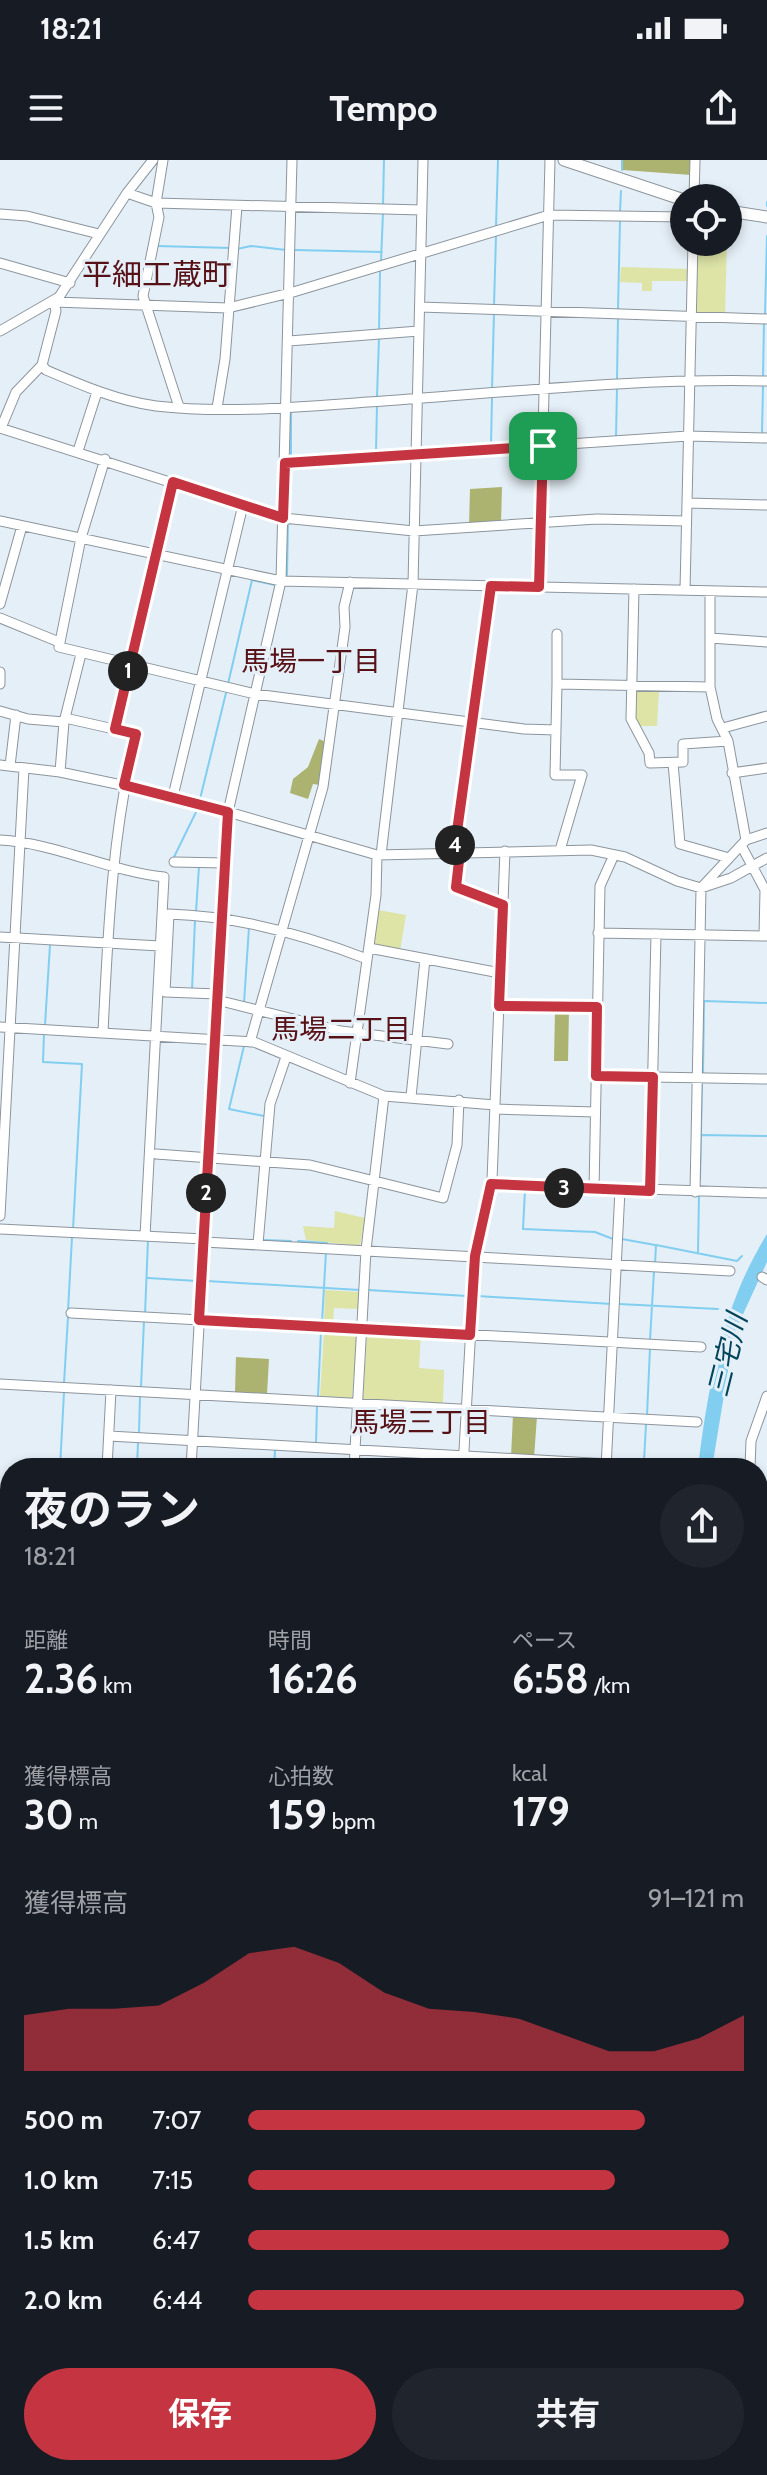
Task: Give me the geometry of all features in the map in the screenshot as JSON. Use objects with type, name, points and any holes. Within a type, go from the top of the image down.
[{"type":"main road","points":[[564,160],[670,195]]},
{"type":"main road","points":[[742,213],[767,217]]},
{"type":"street","points":[[163,160],[156,203],[159,217],[143,296],[162,346],[179,407]]},
{"type":"street","points":[[192,1458],[228,812],[281,581],[292,160]]},
{"type":"street","points":[[350,1083],[413,584],[423,160]]},
{"type":"street","points":[[539,587],[550,160]]},
{"type":"street","points":[[694,184],[695,160]]},
{"type":"street","points":[[0,331],[54,302],[70,283],[99,234],[150,161]]},
{"type":"street","points":[[127,193],[156,203],[422,210]]},
{"type":"street","points":[[217,408],[225,359],[237,206]]},
{"type":"street","points":[[0,214],[27,216],[99,234]]},
{"type":"street","points":[[54,302],[228,308],[290,293],[549,215],[670,217]]},
{"type":"street","points":[[685,590],[693,256]]},
{"type":"street","points":[[0,263],[70,283]]},
{"type":"street","points":[[54,302],[56,311],[42,365],[16,392],[1,428],[283,518],[414,531],[597,519],[686,521]]},
{"type":"street","points":[[420,307],[767,319]]},
{"type":"street","points":[[289,341],[419,331]]},
{"type":"street","points":[[42,365],[46,370],[97,392],[153,406],[217,408],[287,407],[689,379],[767,381]]},
{"type":"street","points":[[78,451],[97,392]]},
{"type":"street","points":[[285,463],[688,436],[767,438]]},
{"type":"street","points":[[105,459],[81,538],[59,647],[255,694],[556,730]]},
{"type":"street","points":[[115,729],[173,482]]},
{"type":"street","points":[[687,503],[767,505]]},
{"type":"street","points":[[173,796],[243,505]]},
{"type":"street","points":[[0,521],[281,581],[767,592]]},
{"type":"street","points":[[0,604],[22,526]]},
{"type":"street","points":[[250,1042],[312,836],[350,582]]},
{"type":"street","points":[[491,586],[472,722],[456,887],[503,905]]},
{"type":"street","points":[[634,589],[631,719],[649,753],[650,763],[683,762],[683,744],[728,741]]},
{"type":"street","points":[[598,933],[766,936],[765,890],[744,844],[728,741],[717,719],[710,687],[710,591]]},
{"type":"street","points":[[0,618],[59,642]]},
{"type":"street","points":[[557,634],[555,775],[582,775],[560,850]]},
{"type":"street","points":[[710,638],[767,642]]},
{"type":"street","points":[[60,772],[64,720],[81,654]]},
{"type":"street","points":[[0,672],[0,684]]},
{"type":"street","points":[[557,684],[710,687]]},
{"type":"street","points":[[0,711],[136,734],[124,785],[111,868],[103,1032]]},
{"type":"street","points":[[16,715],[5,766],[60,772],[173,796],[379,855],[591,850],[614,855],[701,888],[767,858]]},
{"type":"street","points":[[723,728],[767,716]]},
{"type":"street","points":[[673,763],[680,844],[729,858]]},
{"type":"street","points":[[0,1216],[5,1027],[16,938],[24,768]]},
{"type":"street","points":[[732,773],[767,768]]},
{"type":"street","points":[[695,1192],[701,888],[744,844],[767,833]]},
{"type":"street","points":[[0,840],[21,841],[111,868],[164,877],[145,1236]]},
{"type":"street","points":[[464,1456],[475,1256],[491,1184],[505,851]]},
{"type":"street","points":[[594,1190],[600,886],[614,855]]},
{"type":"street","points":[[174,862],[225,863]]},
{"type":"street","points":[[448,1044],[341,1031],[218,997],[165,992],[169,914],[222,916],[368,954],[425,959],[500,973]]},
{"type":"street","points":[[650,1191],[656,934]]},
{"type":"street","points":[[0,937],[160,946]]},
{"type":"street","points":[[411,1097],[425,959]]},
{"type":"street","points":[[499,1006],[597,1007]]},
{"type":"street","points":[[5,1027],[250,1042],[384,1096],[459,1100],[495,1107],[595,1112]]},
{"type":"street","points":[[258,1244],[270,1104],[286,1057]]},
{"type":"street","points":[[596,1076],[767,1079]]},
{"type":"street","points":[[355,1458],[366,1250],[384,1096]]},
{"type":"street","points":[[156,1154],[310,1165],[443,1198],[457,1145],[459,1100]]},
{"type":"street","points":[[491,1184],[594,1190],[767,1193]]},
{"type":"street","points":[[606,1458],[620,1190]]},
{"type":"street","points":[[0,1229],[730,1271]]},
{"type":"street","points":[[71,1313],[701,1347]]},
{"type":"street","points":[[0,1384],[697,1422]]},
{"type":"street","points":[[108,1458],[111,1390]]},
{"type":"street","points":[[750,1458],[751,1441],[767,1396]]},
{"type":"street","points":[[109,1436],[492,1458]]},
{"type":"green space","points":[[623,160],[691,160],[691,175],[623,170]]},
{"type":"green space","points":[[695,256],[727,256],[725,315],[693,312]]},
{"type":"green space","points":[[621,267],[689,269],[688,281],[652,281],[652,291],[642,291],[642,283],[620,282]]},
{"type":"green space","points":[[502,487],[501,524],[469,526],[470,489]]},
{"type":"green space","points":[[637,690],[659,690],[657,726],[637,726],[634,720]]},
{"type":"green space","points":[[319,739],[326,742],[320,785],[313,784],[308,799],[290,793],[293,779],[308,767]]},
{"type":"green space","points":[[378,910],[406,915],[400,951],[373,943]]},
{"type":"green space","points":[[555,1011],[569,1011],[568,1061],[554,1061]]},
{"type":"green space","points":[[335,1211],[365,1218],[360,1246],[306,1240],[303,1226],[334,1228]]},
{"type":"green space","points":[[325,1290],[359,1292],[359,1309],[334,1308],[333,1325],[324,1324]]},
{"type":"green space","points":[[324,1329],[357,1334],[352,1399],[320,1397]]},
{"type":"green space","points":[[367,1332],[421,1334],[419,1368],[444,1370],[443,1404],[363,1399]]},
{"type":"green space","points":[[236,1357],[269,1359],[267,1394],[235,1392]]},
{"type":"green space","points":[[513,1415],[537,1416],[534,1458],[511,1457]]},
{"type":"water","name":"三宅川","points":[[767,1234],[767,1262],[734,1334],[714,1458],[699,1458],[720,1346],[728,1317]]},
{"type":"waterway","points":[[383,206],[384,160]]},
{"type":"waterway","points":[[496,226],[498,160]]},
{"type":"waterway","points":[[622,160],[622,170]]},
{"type":"waterway","points":[[620,212],[621,191]]},
{"type":"waterway","points":[[381,261],[383,213]]},
{"type":"waterway","points":[[618,309],[620,221]]},
{"type":"waterway","points":[[494,306],[496,236]]},
{"type":"waterway","points":[[765,315],[767,236]]},
{"type":"waterway","points":[[157,246],[231,248]]},
{"type":"waterway","points":[[237,249],[251,246],[286,250]]},
{"type":"waterway","points":[[295,250],[382,252]]},
{"type":"waterway","points":[[379,331],[380,272]]},
{"type":"waterway","points":[[492,389],[494,313]]},
{"type":"waterway","points":[[617,379],[618,317]]},
{"type":"waterway","points":[[763,376],[764,322]]},
{"type":"waterway","points":[[377,396],[379,338]]},
{"type":"waterway","points":[[762,432],[763,387]]},
{"type":"waterway","points":[[616,437],[617,389]]},
{"type":"waterway","points":[[491,444],[492,398]]},
{"type":"waterway","points":[[376,451],[377,406]]},
{"type":"waterway","points":[[291,412],[291,459]]},
{"type":"waterway","points":[[288,513],[290,468]]},
{"type":"waterway","points":[[287,575],[288,523]]},
{"type":"waterway","points":[[228,684],[252,580],[275,585]]},
{"type":"waterway","points":[[200,799],[226,693]]},
{"type":"waterway","points":[[174,857],[198,808]]},
{"type":"waterway","points":[[196,912],[199,866]]},
{"type":"waterway","points":[[192,990],[195,920]]},
{"type":"waterway","points":[[244,1003],[249,927]]},
{"type":"waterway","points":[[45,1025],[50,945]]},
{"type":"waterway","points":[[703,1073],[704,1001],[767,1003]]},
{"type":"waterway","points":[[44,1033],[43,1062],[82,1064],[73,1229]]},
{"type":"waterway","points":[[244,1046],[229,1109],[264,1116]]},
{"type":"waterway","points":[[701,1133],[702,1083]]},
{"type":"waterway","points":[[700,1179],[701,1135],[767,1136]]},
{"type":"waterway","points":[[525,1190],[523,1229],[595,1232],[613,1239]]},
{"type":"waterway","points":[[698,1252],[699,1195]]},
{"type":"waterway","points":[[68,1311],[72,1237]]},
{"type":"waterway","points":[[622,1239],[655,1245]]},
{"type":"waterway","points":[[145,1314],[148,1240]]},
{"type":"waterway","points":[[264,1240],[291,1241]]},
{"type":"waterway","points":[[298,1241],[327,1243]]},
{"type":"waterway","points":[[655,1264],[656,1245],[737,1261],[742,1256]]},
{"type":"waterway","points":[[322,1322],[326,1252]]},
{"type":"waterway","points":[[650,1340],[654,1271]]},
{"type":"waterway","points":[[148,1278],[197,1281]]},
{"type":"waterway","points":[[207,1281],[360,1290]]},
{"type":"waterway","points":[[368,1290],[467,1296]]},
{"type":"waterway","points":[[477,1296],[612,1304]]},
{"type":"waterway","name":"三宅川","points":[[619,1304],[718,1309]]},
{"type":"waterway","points":[[64,1383],[68,1317]]},
{"type":"waterway","points":[[141,1387],[144,1321]]},
{"type":"waterway","points":[[318,1396],[321,1331]]},
{"type":"waterway","points":[[647,1415],[650,1348]]},
{"type":"waterway","points":[[61,1458],[64,1392]]},
{"type":"waterway","points":[[139,1433],[140,1396]]},
{"type":"waterway","points":[[316,1443],[317,1406]]},
{"type":"waterway","points":[[644,1458],[646,1424]]},
{"type":"waterway","points":[[137,1458],[138,1442]]},
{"type":"waterway","points":[[275,1450],[275,1458]]},
{"type":"district","name":"平細工蔵町","points":[[157,275]]},
{"type":"district","name":"馬場一丁目","points":[[311,661]]},
{"type":"district","name":"馬場二丁目","points":[[341,1029]]},
{"type":"district","name":"馬場三丁目","points":[[421,1422]]},
{"type":"route","points":[[543,446],[539,587],[491,586],[454,853],[460,852],[456,887],[503,905],[499,1006],[597,1007],[596,1076],[653,1077],[650,1191],[491,1184],[475,1256],[470,1335],[199,1320],[228,812],[124,785],[136,734],[115,729],[173,482],[283,518],[285,463],[543,446]]}]
